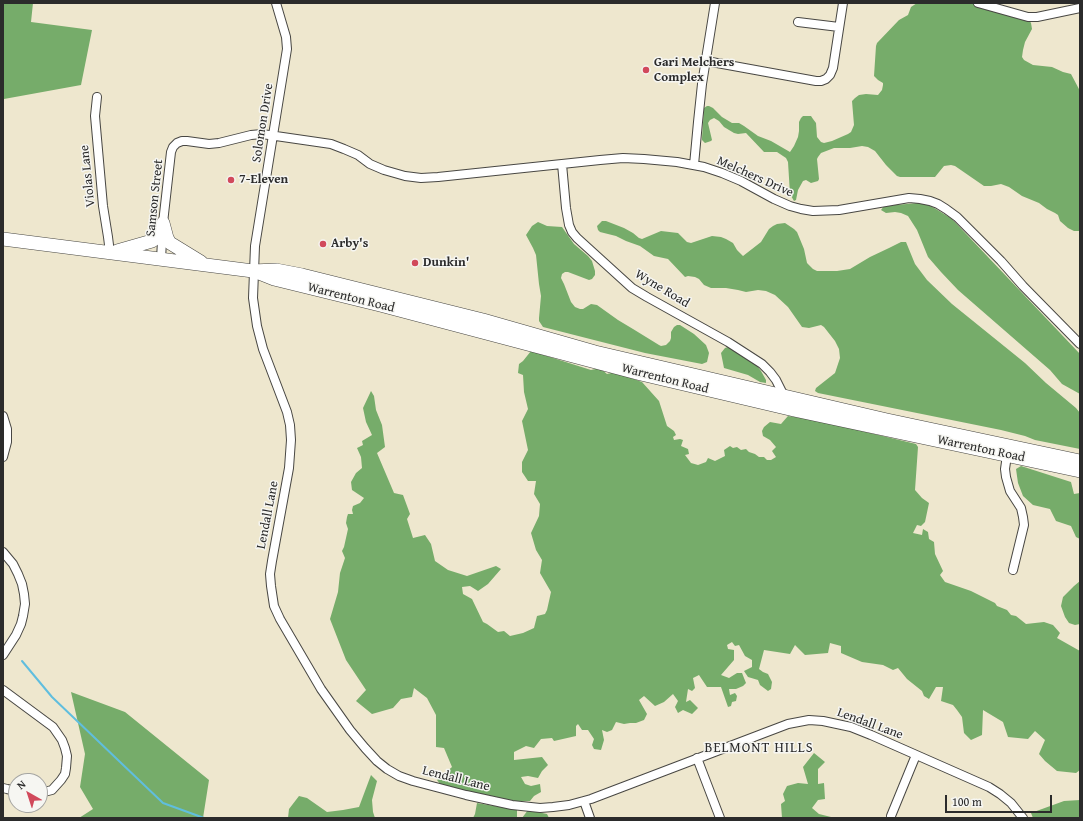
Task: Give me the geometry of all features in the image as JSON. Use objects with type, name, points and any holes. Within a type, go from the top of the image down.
[{"type":"main road","points":[[111,253],[152,241],[157,236],[163,223]]},
{"type":"main road","points":[[163,223],[170,243],[205,265]]},
{"type":"main road","name":"Warrenton Road","points":[[3,239],[253,271],[276,270],[327,281],[483,320],[594,352],[887,420],[1080,461]]},
{"type":"main road","name":"Warrenton Road","points":[[253,271],[274,279],[387,306],[641,374],[789,408],[1080,471]]},
{"type":"street","name":"Solomon Drive","points":[[253,271],[255,246],[287,49],[286,37],[276,3]]},
{"type":"street","points":[[694,165],[698,122],[715,3]]},
{"type":"street","points":[[706,61],[816,81],[826,79],[830,76],[833,68],[843,3]]},
{"type":"street","points":[[978,3],[1028,17],[1044,16],[1080,8]]},
{"type":"street","points":[[798,22],[839,27]]},
{"type":"street","name":"Violas Lane","points":[[97,97],[94,116],[103,206],[111,253]]},
{"type":"street","name":"Samson Street","points":[[161,259],[163,223],[173,147],[182,141],[209,144],[251,135],[262,134],[274,136]]},
{"type":"street","name":"Melchers Drive","points":[[274,136],[331,144],[344,148],[358,155],[370,164],[384,170],[405,176],[421,178],[623,158],[644,158],[694,165],[722,173],[790,206],[813,211],[839,210],[909,198],[920,199],[938,204],[957,217],[1001,261],[1023,286],[1079,341]]},
{"type":"street","name":"Wyne Road","points":[[562,164],[569,225],[577,238],[624,281],[642,294],[728,342],[762,364],[776,380],[789,408]]},
{"type":"street","name":"Lendall Lane","points":[[253,271],[253,298],[257,326],[287,412],[291,440],[289,468],[270,574],[274,606],[312,675],[350,730],[377,761],[387,769],[399,776],[413,781],[512,805],[540,808],[553,807],[584,802],[788,724],[809,720],[832,722],[871,735],[989,787],[1011,803],[1023,818]]},
{"type":"street","points":[[3,416],[7,429],[7,442],[3,457]]},
{"type":"street","points":[[1007,455],[1005,468],[1007,482],[1010,491],[1021,508],[1024,528],[1013,570]]},
{"type":"street","points":[[3,552],[13,564],[18,574],[23,589],[25,604],[21,624],[3,655]]},
{"type":"street","points":[[3,690],[53,727],[62,740],[67,756],[65,774],[52,790],[48,791]]},
{"type":"street","points":[[891,816],[916,755]]},
{"type":"street","points":[[697,758],[720,818]]},
{"type":"street","points":[[584,802],[590,818]]},
{"type":"green space","points":[[3,3],[33,3],[31,22],[92,30],[81,85],[4,99]]},
{"type":"green space","points":[[917,3],[971,3],[1029,20],[1032,29],[1025,42],[1022,57],[1024,60],[1033,65],[1052,67],[1071,74],[1080,91],[1080,231],[1074,231],[1068,228],[1060,221],[1058,215],[1039,203],[1022,196],[1009,187],[1001,184],[984,186],[955,166],[944,166],[935,177],[897,176],[875,151],[868,147],[862,146],[834,148],[821,153],[817,159],[818,181],[811,183],[806,180],[803,181],[798,190],[796,200],[794,201],[790,194],[788,162],[786,158],[777,152],[764,152],[746,133],[734,133],[714,118],[708,123],[712,140],[705,143],[702,140],[704,108],[707,106],[713,108],[722,117],[732,123],[739,123],[758,136],[771,141],[790,152],[798,137],[799,122],[803,116],[811,116],[816,123],[817,137],[821,142],[824,143],[832,141],[848,134],[851,132],[854,125],[852,101],[859,95],[878,95],[882,90],[883,83],[874,76],[877,43],[899,20],[908,15],[911,7]]},
{"type":"green space","points":[[918,203],[926,204],[952,219],[1080,354],[1080,394],[1062,384],[1050,370],[958,290],[928,257],[917,230],[908,216],[895,212],[886,213],[881,210],[884,206]]},
{"type":"green space","points":[[602,221],[606,221],[624,228],[642,239],[661,231],[678,233],[687,242],[691,243],[712,236],[721,237],[733,243],[743,256],[761,242],[769,229],[777,224],[785,223],[797,232],[804,249],[807,263],[817,271],[837,271],[850,269],[870,257],[901,242],[906,242],[915,264],[927,280],[952,304],[1025,363],[1076,408],[1080,413],[1080,449],[1035,440],[1001,430],[818,393],[815,391],[816,388],[835,373],[840,358],[839,349],[835,341],[824,327],[821,325],[809,328],[802,327],[788,307],[775,295],[766,291],[758,290],[746,292],[726,288],[711,288],[704,285],[695,277],[685,277],[668,259],[654,256],[640,246],[616,236],[600,232],[597,226]]},
{"type":"green space","points":[[538,222],[547,226],[562,227],[574,244],[592,261],[595,275],[592,279],[589,280],[568,272],[562,274],[561,278],[571,302],[575,307],[583,309],[591,304],[597,305],[618,320],[661,346],[666,345],[670,341],[671,332],[674,327],[680,325],[694,334],[706,345],[709,353],[707,362],[702,364],[645,353],[543,327],[539,321],[541,296],[536,255],[526,235],[532,226]]},
{"type":"green space","points":[[728,347],[755,363],[766,380],[766,383],[760,382],[748,375],[724,368],[721,353]]},
{"type":"green space","points":[[531,351],[591,370],[600,368],[607,374],[615,372],[642,382],[659,401],[667,426],[674,431],[676,435],[673,437],[674,440],[683,440],[681,446],[688,449],[689,454],[685,455],[691,463],[698,465],[706,462],[708,458],[715,461],[725,456],[724,450],[730,446],[733,448],[737,447],[741,450],[746,449],[759,457],[764,457],[767,460],[771,460],[776,457],[772,451],[776,447],[770,440],[763,436],[762,431],[770,422],[781,424],[788,416],[816,420],[916,444],[918,447],[915,490],[929,503],[925,522],[921,526],[917,525],[913,533],[922,535],[923,529],[928,532],[929,539],[934,542],[935,554],[943,571],[940,575],[945,582],[971,591],[995,603],[997,606],[1007,610],[1011,615],[1016,616],[1026,624],[1044,622],[1053,625],[1060,633],[1057,638],[1080,651],[1080,770],[1076,773],[1057,771],[1039,754],[1045,740],[1035,731],[1028,739],[1008,737],[1003,722],[983,710],[982,735],[971,740],[964,733],[962,717],[957,710],[953,705],[941,701],[943,687],[936,687],[929,699],[924,696],[922,691],[907,679],[898,668],[893,670],[883,665],[862,662],[841,653],[841,646],[830,643],[828,653],[805,655],[795,645],[790,654],[764,650],[759,669],[768,674],[772,682],[771,689],[768,691],[760,685],[758,680],[748,677],[744,671],[752,667],[752,660],[745,656],[739,645],[735,646],[732,642],[727,645],[728,649],[734,650],[734,660],[721,675],[729,678],[737,673],[742,673],[746,683],[736,689],[729,689],[730,695],[735,693],[737,696],[736,701],[732,702],[731,706],[728,707],[721,687],[707,687],[699,675],[693,678],[695,688],[692,691],[688,689],[686,702],[690,700],[698,708],[692,714],[683,710],[678,713],[675,707],[678,701],[673,694],[664,702],[655,706],[644,696],[639,700],[647,714],[644,720],[636,723],[624,724],[616,722],[612,730],[607,732],[602,730],[604,740],[601,750],[594,749],[592,745],[594,739],[588,730],[582,730],[578,724],[576,726],[576,736],[554,741],[552,738],[541,739],[534,748],[526,746],[514,752],[514,760],[542,757],[548,765],[538,778],[528,776],[521,777],[525,784],[531,786],[540,784],[541,792],[534,796],[530,801],[514,801],[463,791],[440,784],[437,780],[452,767],[444,748],[436,747],[436,715],[427,698],[414,688],[412,697],[401,699],[393,708],[372,714],[356,701],[366,690],[346,660],[330,619],[338,592],[340,573],[345,558],[342,551],[348,529],[346,523],[347,517],[348,514],[353,514],[353,506],[360,503],[364,498],[352,490],[351,482],[356,473],[362,468],[361,457],[357,448],[363,445],[362,441],[372,435],[366,422],[363,408],[371,391],[374,396],[376,410],[382,425],[385,447],[377,453],[394,493],[403,495],[410,514],[407,519],[413,538],[425,535],[431,544],[435,561],[448,570],[467,576],[496,566],[501,569],[488,584],[478,591],[470,586],[462,587],[463,594],[472,599],[483,622],[498,632],[504,631],[510,636],[523,633],[534,628],[537,616],[545,614],[551,592],[540,573],[542,560],[536,550],[531,533],[539,516],[540,504],[534,494],[536,481],[528,481],[522,472],[522,462],[528,450],[522,421],[528,409],[524,392],[523,375],[518,373],[519,364]]},
{"type":"green space","points":[[1021,466],[1071,482],[1074,494],[1080,493],[1080,539],[1076,537],[1071,526],[1056,521],[1050,509],[1033,505],[1023,496],[1018,483],[1016,469]]},
{"type":"green space","points":[[1080,581],[1080,624],[1075,625],[1069,623],[1061,606],[1063,597]]},
{"type":"green space","points":[[71,692],[125,712],[209,780],[203,818],[79,818],[93,809],[80,787],[85,754]]},
{"type":"green space","points":[[814,753],[825,762],[818,769],[818,784],[824,783],[825,799],[818,800],[812,808],[819,814],[835,818],[782,818],[781,804],[785,801],[783,794],[787,786],[798,783],[808,784],[803,767]]},
{"type":"green space","points":[[371,775],[377,781],[372,800],[375,818],[288,818],[289,809],[299,796],[307,798],[327,812],[359,807]]},
{"type":"green space","points":[[1080,800],[1080,818],[1033,818],[1031,813],[1064,801]]},
{"type":"green space","points":[[477,803],[517,810],[517,818],[473,818]]},
{"type":"green space","points":[[528,810],[547,814],[549,818],[522,818]]},
{"type":"waterway","points":[[22,661],[52,697],[163,803],[204,818]]},
{"type":"place","name":"Gari Melchers Complex","points":[[646,70]]},
{"type":"place","name":"7-Eleven","points":[[231,180]]},
{"type":"place","name":"Arby's","points":[[323,244]]},
{"type":"place","name":"Dunkin'","points":[[415,263]]},
{"type":"district","name":"BELMONT HILLS","points":[[759,748]]}]
